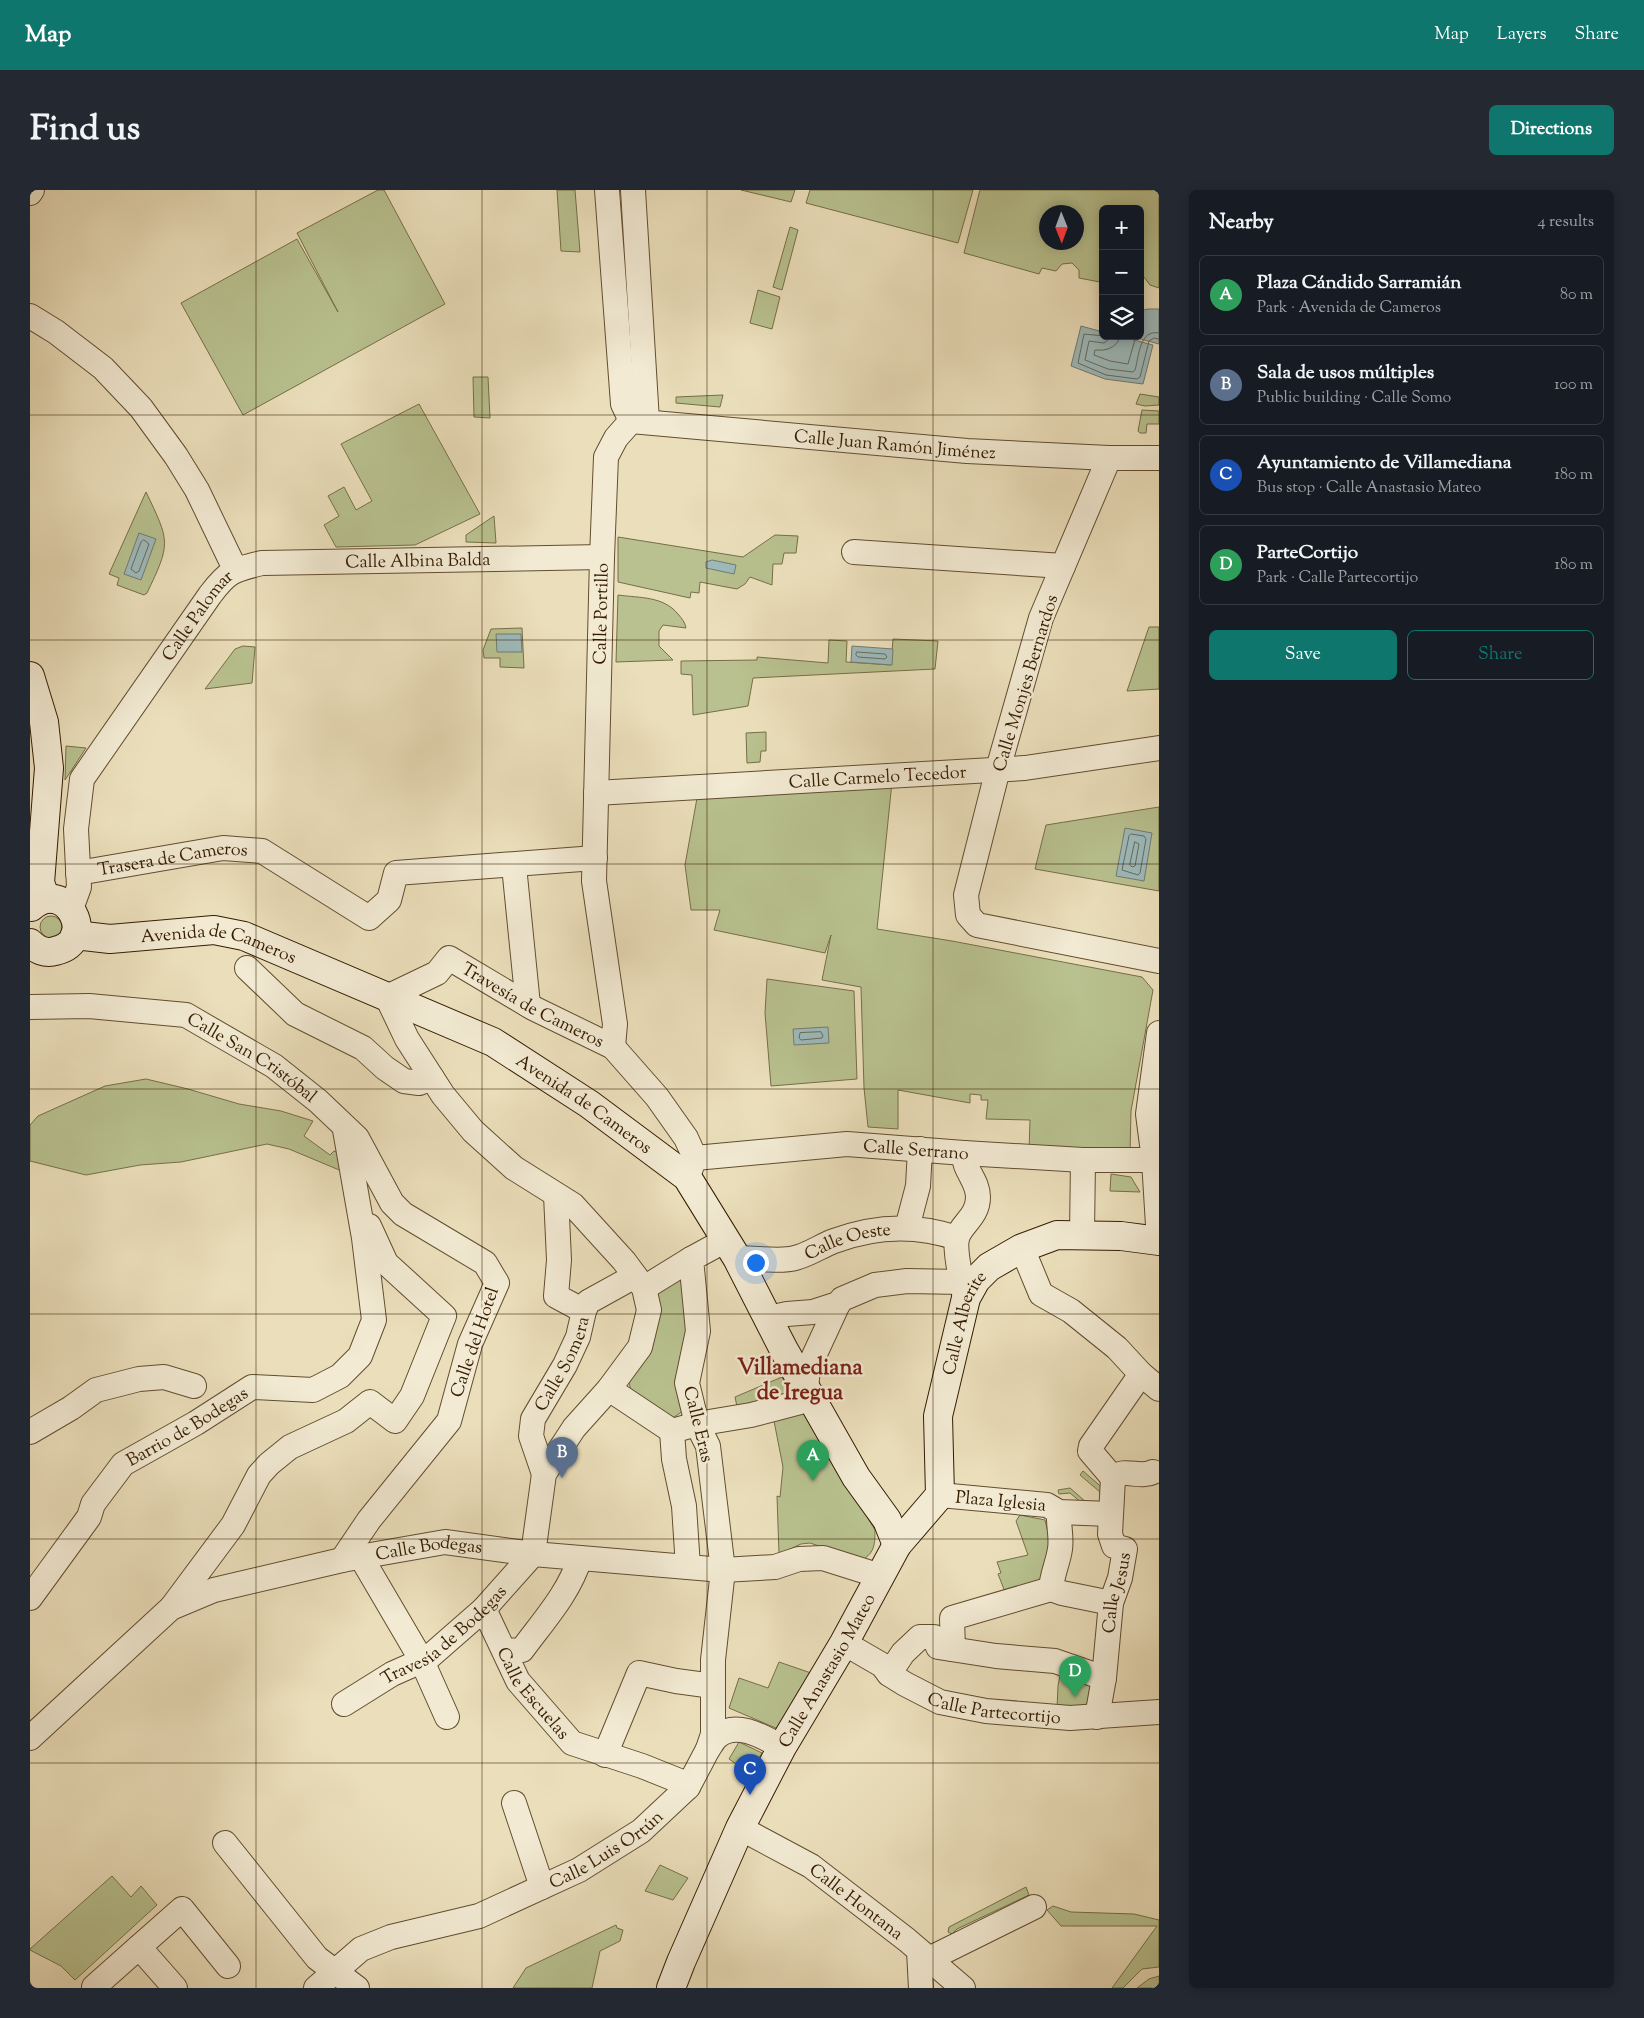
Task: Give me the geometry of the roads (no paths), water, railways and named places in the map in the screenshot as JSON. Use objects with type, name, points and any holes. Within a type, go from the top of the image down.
[{"type":"main road","points":[[30,676],[44,722],[49,768],[38,903]]},
{"type":"main road","name":"Avenida de Cameros","points":[[38,903],[60,901],[73,922],[110,939],[214,930],[244,936],[493,1042],[691,1168],[731,1249],[809,1394],[856,1477],[887,1520],[898,1544]]},
{"type":"main road","points":[[31,945],[41,951],[51,952],[65,947],[73,922]]},
{"type":"main road","name":"Calle Alberite","points":[[940,1495],[938,1416],[964,1290],[989,1267],[1022,1248],[1057,1236],[1082,1234],[1159,1241]]},
{"type":"main road","points":[[898,1544],[940,1495]]},
{"type":"main road","name":"Calle Anastasio Mateo","points":[[671,1988],[680,1962],[740,1828],[782,1747],[844,1643],[898,1544]]},
{"type":"street","points":[[607,190],[623,404],[639,421]]},
{"type":"street","points":[[633,190],[639,421]]},
{"type":"street","name":"Calle Palomar","points":[[30,316],[56,332],[103,368],[141,408],[176,456],[197,490],[235,570],[220,581],[82,779],[76,829],[79,887],[73,922]]},
{"type":"street","name":"Calle Juan Ramón Jiménez","points":[[639,421],[967,451],[1109,458],[1159,458]]},
{"type":"street","name":"Calle Portillo","points":[[613,1047],[615,1024],[594,881],[606,457],[616,438],[639,421]]},
{"type":"street","name":"Calle Monjes Bernardos","points":[[1109,458],[1041,618],[998,769],[966,895],[968,915],[977,925],[1159,962]]},
{"type":"street","points":[[854,552],[1063,566]]},
{"type":"street","name":"Calle Albina Balda","points":[[235,570],[262,564],[602,557]]},
{"type":"street","name":"Calle Carmelo Tecedor","points":[[596,794],[1024,768],[1159,748]]},
{"type":"street","name":"Trasera de Cameros","points":[[78,873],[223,848],[262,851],[369,918],[389,900],[396,873],[514,866]]},
{"type":"street","points":[[528,1005],[514,866],[595,858]]},
{"type":"street","name":"Travesía de Cameros","points":[[387,997],[437,973],[449,958],[528,1005],[613,1047],[657,1097],[686,1138],[691,1168]]},
{"type":"street","points":[[247,968],[295,1014],[362,1048],[385,1068],[404,1081],[419,1083],[438,1073]]},
{"type":"street","points":[[387,997],[404,1033],[422,1046],[438,1073],[443,1094],[473,1130],[514,1168],[573,1206],[640,1282],[649,1310],[640,1348],[609,1389],[574,1428],[544,1474],[534,1554]]},
{"type":"street","name":"Calle San Cristóbal","points":[[30,1006],[90,1006],[186,1014],[274,1066],[318,1101],[344,1126]]},
{"type":"street","points":[[1159,1033],[1148,1114],[1154,1160],[1159,1241]]},
{"type":"street","name":"Barrio de Bodegas","points":[[30,1598],[89,1517],[93,1504],[123,1464],[196,1423],[252,1387],[313,1390],[340,1376],[360,1356],[374,1320],[357,1198],[344,1126]]},
{"type":"street","name":"Calle del Hotel","points":[[344,1126],[357,1138],[392,1203],[403,1214],[485,1263],[497,1283],[470,1344],[449,1421],[369,1520],[351,1558]]},
{"type":"street","name":"Calle Serrano","points":[[691,1168],[848,1144],[1083,1160],[1154,1160]]},
{"type":"street","points":[[907,1228],[918,1186],[920,1148]]},
{"type":"street","points":[[609,1389],[672,1431],[697,1424],[751,1415],[809,1394],[808,1369],[842,1299],[875,1285],[907,1281],[964,1290],[957,1238],[975,1213],[978,1198],[977,1186],[963,1162],[964,1153]]},
{"type":"street","points":[[1082,1234],[1083,1160]]},
{"type":"street","points":[[556,1195],[559,1260],[556,1296],[584,1311]]},
{"type":"street","name":"Barrio de Bodegas","points":[[171,1608],[233,1526],[259,1475],[269,1464],[290,1448],[346,1421],[370,1402],[395,1421],[412,1396],[444,1316],[386,1263],[357,1198]]},
{"type":"street","name":"Calle Oeste","points":[[731,1249],[794,1259],[834,1241],[866,1231],[907,1228],[936,1231],[957,1238]]},
{"type":"street","points":[[1022,1248],[1041,1294],[1071,1311],[1117,1348],[1141,1374],[1159,1389]]},
{"type":"street","points":[[691,1259],[731,1249]]},
{"type":"street","name":"Calle Somera","points":[[544,1474],[532,1436],[533,1419],[565,1365],[578,1338],[588,1302],[640,1282],[691,1259]]},
{"type":"street","name":"Calle Eras","points":[[691,1259],[698,1331],[687,1382],[697,1424],[708,1446],[724,1570]]},
{"type":"street","points":[[768,1318],[813,1312],[838,1304]]},
{"type":"street","points":[[1141,1374],[1091,1446],[1090,1452],[1113,1478],[1117,1474],[1124,1472],[1148,1475],[1157,1471]]},
{"type":"street","points":[[30,1432],[71,1408],[96,1390],[139,1379],[164,1377],[194,1386]]},
{"type":"street","points":[[672,1431],[674,1459],[684,1506],[688,1567]]},
{"type":"street","name":"Calle Jesus","points":[[1097,1716],[1104,1678],[1111,1603],[1120,1578],[1125,1549],[1114,1546],[1110,1534],[1113,1478]]},
{"type":"street","name":"Plaza Iglesia","points":[[940,1495],[1047,1505],[1059,1512],[1110,1514]]},
{"type":"street","name":"Plaza Iglesia","points":[[1051,1589],[1052,1575],[1060,1548],[1059,1512]]},
{"type":"street","name":"Calle Bodegas","points":[[30,1738],[171,1608],[214,1590],[351,1558],[445,1542],[534,1554],[724,1570],[775,1567],[799,1559],[823,1558],[880,1576]]},
{"type":"street","name":"Travesía de Bodegas","points":[[344,1704],[392,1674],[422,1661],[484,1609],[534,1554]]},
{"type":"street","points":[[351,1558],[422,1661],[447,1717]]},
{"type":"street","points":[[505,1651],[522,1650],[568,1588],[580,1558]]},
{"type":"street","name":"Calle Luis Ortún","points":[[316,1988],[361,1949],[391,1937],[479,1916],[579,1870],[640,1831],[688,1787],[708,1749],[713,1734],[713,1660],[724,1570]]},
{"type":"street","points":[[953,1649],[952,1618],[1051,1589],[1111,1603]]},
{"type":"street","name":"Calle Escuelas","points":[[484,1609],[518,1681],[572,1743],[642,1766],[682,1782],[688,1787]]},
{"type":"street","points":[[889,1674],[902,1653],[920,1637],[934,1637],[938,1647],[996,1656],[1055,1660],[1104,1678]]},
{"type":"street","name":"Calle Partecortijo","points":[[844,1643],[882,1665],[889,1674],[940,1702],[986,1711],[1070,1718],[1159,1712]]},
{"type":"street","points":[[605,1755],[639,1673],[713,1686]]},
{"type":"street","points":[[708,1749],[719,1735],[735,1729],[757,1734],[782,1747]]},
{"type":"street","points":[[514,1803],[542,1887]]},
{"type":"street","name":"Calle Hontana","points":[[740,1828],[753,1833],[810,1866],[963,1988]]},
{"type":"street","points":[[225,1843],[317,1958],[357,1988]]},
{"type":"street","points":[[921,1988],[924,1955],[1034,1907]]},
{"type":"street","points":[[94,1987],[182,1909],[228,1966]]},
{"type":"street","points":[[138,1947],[175,1988]]},
{"type":"water","points":[[1159,309],[1159,344],[1144,340],[1144,310]]},
{"type":"water","points":[[1081,326],[1099,331],[1099,340],[1134,340],[1153,345],[1143,384],[1105,379],[1071,366]]},
{"type":"water","points":[[139,533],[156,539],[141,580],[124,574]]},
{"type":"water","points":[[712,560],[736,565],[734,574],[706,568],[706,562]]},
{"type":"water","points":[[496,634],[521,634],[522,652],[497,652]]},
{"type":"water","points":[[852,646],[893,649],[892,665],[851,662]]},
{"type":"water","points":[[1125,828],[1152,833],[1144,881],[1116,876]]},
{"type":"water","points":[[828,1027],[829,1043],[794,1045],[793,1029]]},
{"type":"place","name":"Sala de usos múltiples","points":[[562,1478]]},
{"type":"place","name":"Plaza Cándido Sarramián","points":[[813,1481]]},
{"type":"place","name":"ParteCortijo","points":[[1075,1697]]},
{"type":"place","name":"Ayuntamiento de Villamediana","points":[[750,1795]]},
{"type":"district","name":"Villamediana de Iregua","points":[[800,1378]]}]
